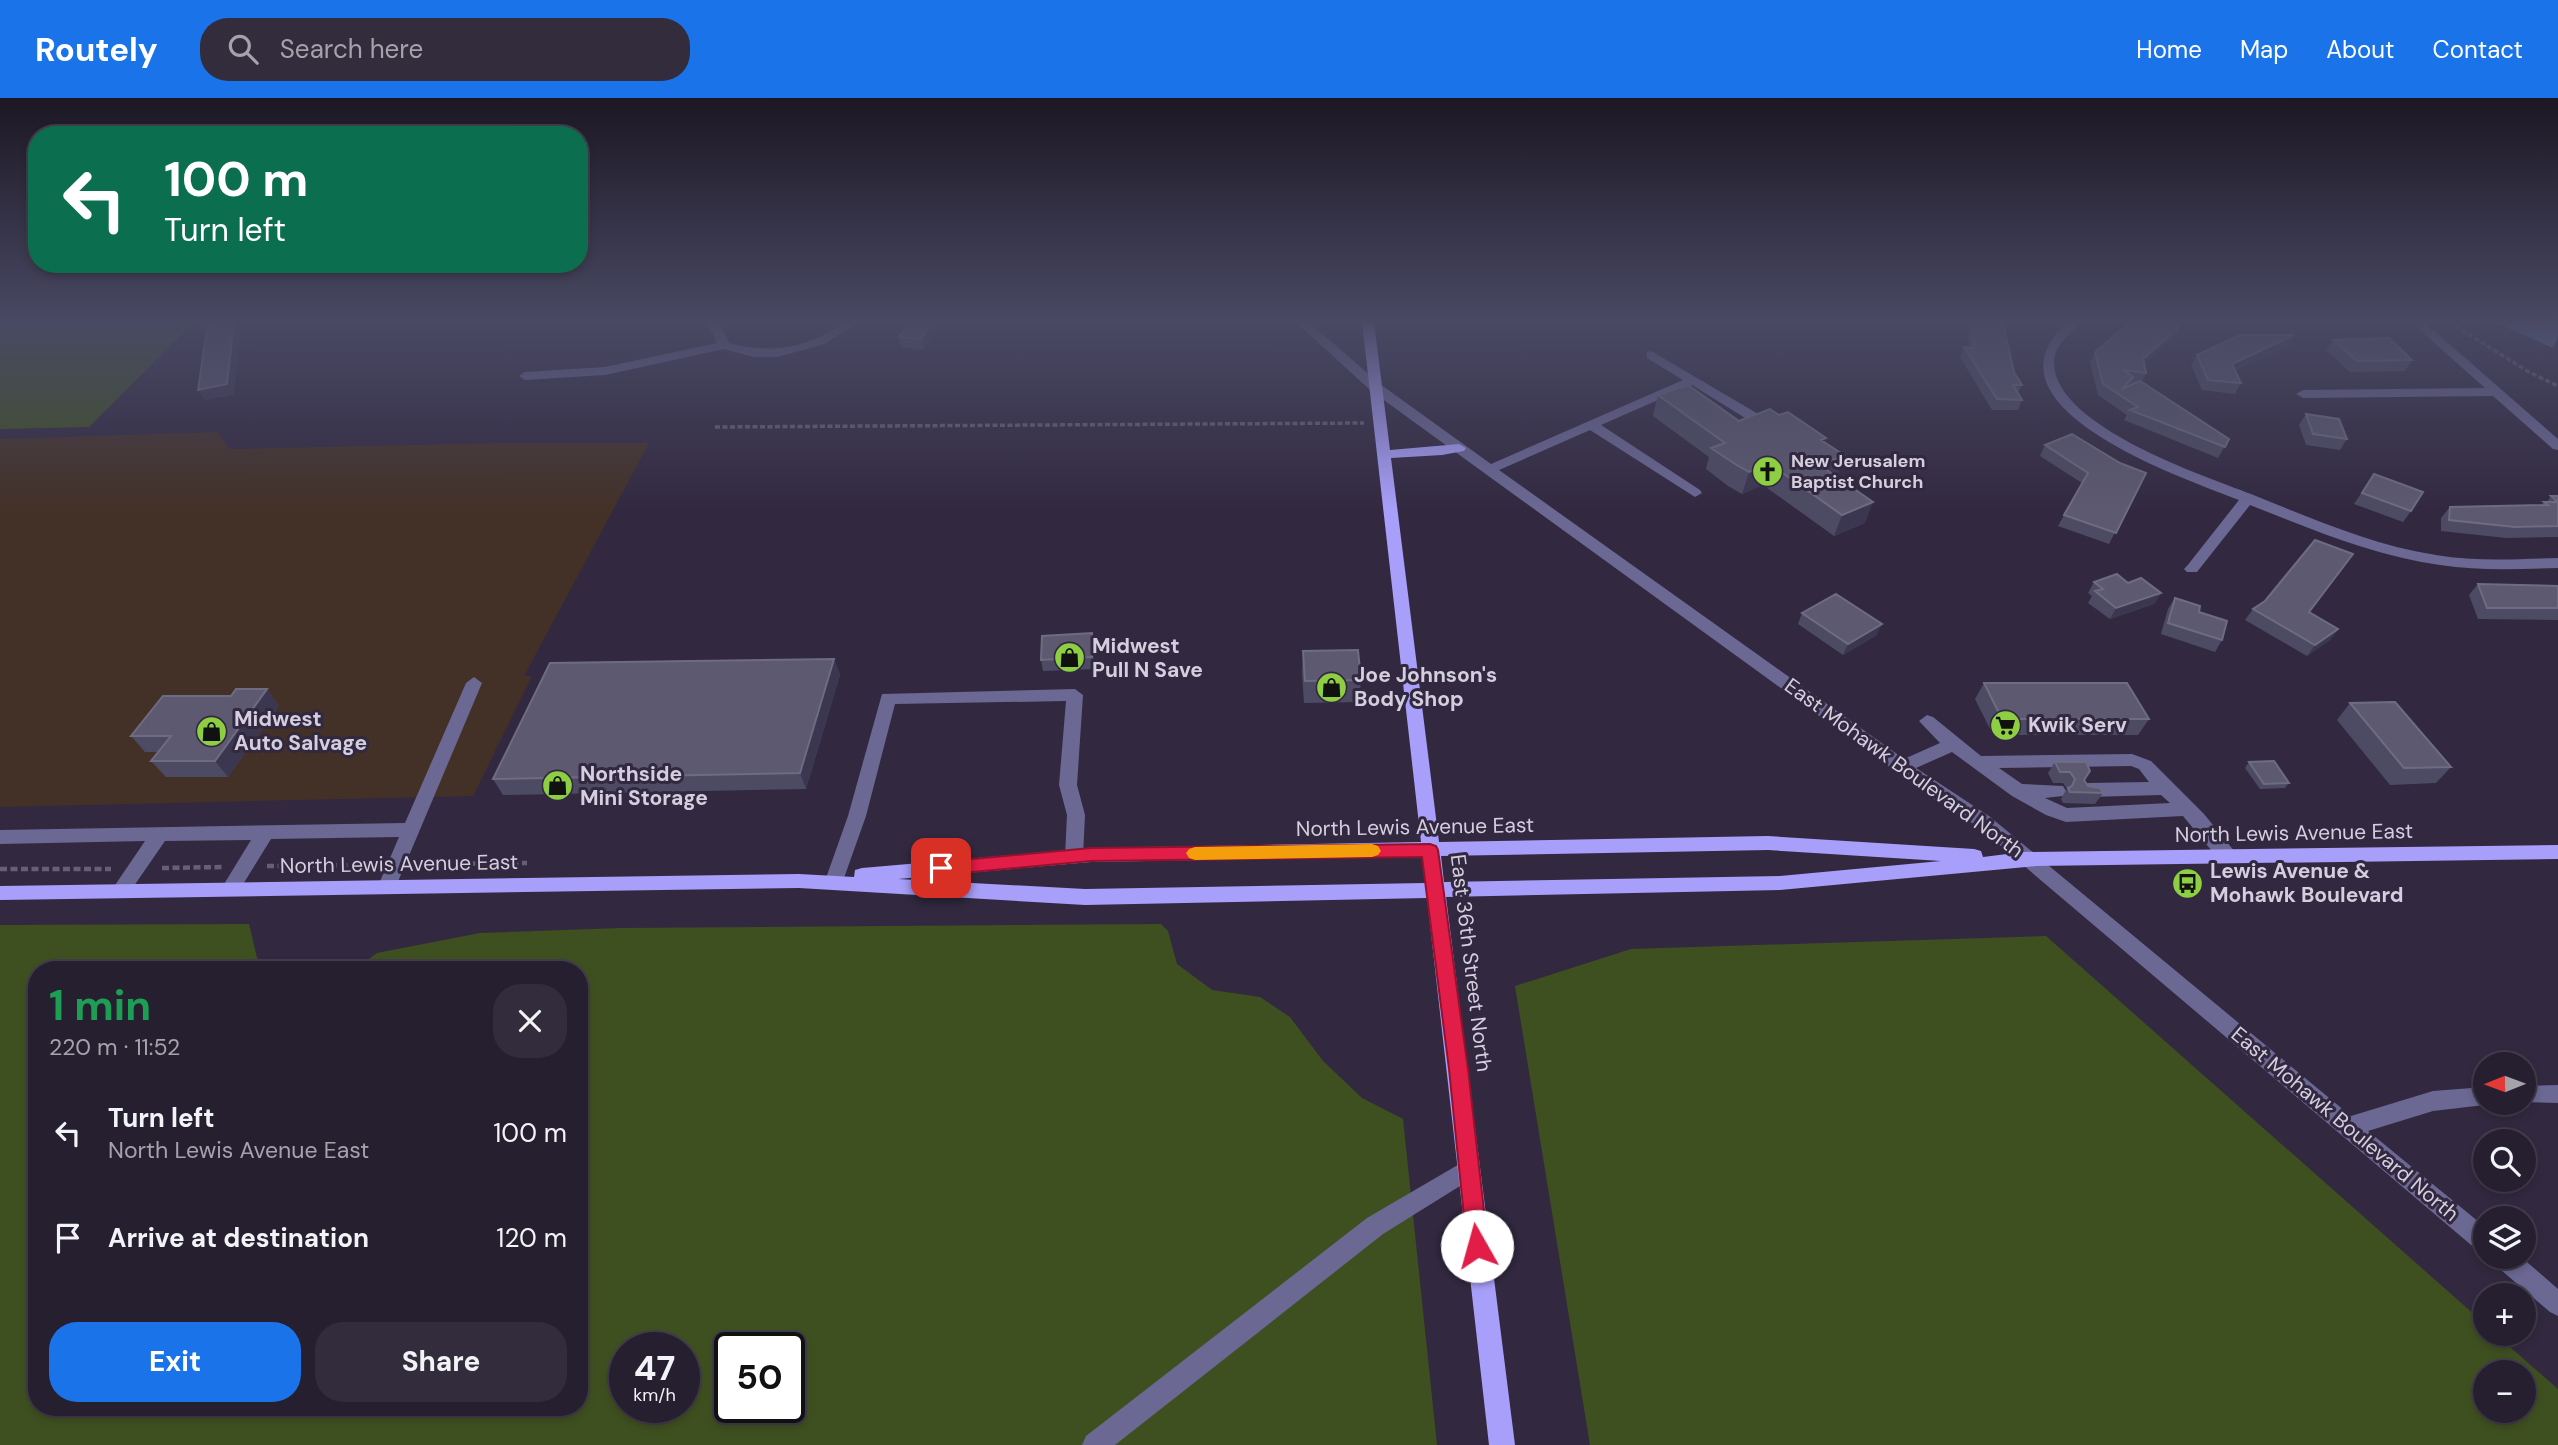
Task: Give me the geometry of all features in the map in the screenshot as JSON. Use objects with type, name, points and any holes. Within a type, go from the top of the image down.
[{"type":"main road","name":"East 36th Street North","points":[[1376,387],[1502,1445]]},
{"type":"main road","points":[[1383,454],[1459,447]]},
{"type":"main road","name":"North Lewis Avenue East","points":[[0,892],[799,881],[1074,856],[1768,843],[2032,860]]},
{"type":"main road","name":"North Lewis Avenue East","points":[[799,881],[1085,897],[1780,883],[2032,860],[2558,852]]},
{"type":"street","name":"East Mohawk Boulevard North","points":[[1374,385],[1902,767],[1983,821],[2473,1232]]},
{"type":"street","points":[[1490,470],[1682,385]]},
{"type":"street","points":[[1701,385],[1755,418]]},
{"type":"street","points":[[2056,385],[2069,404],[2087,422],[2127,447],[2248,499],[2375,546],[2436,560],[2481,564],[2558,563]]},
{"type":"street","points":[[2488,385],[2558,446]]},
{"type":"street","points":[[2302,394],[2496,392]]},
{"type":"street","points":[[1591,425],[1695,494]]},
{"type":"street","points":[[2192,569],[2248,499]]},
{"type":"street","points":[[387,887],[474,683]]},
{"type":"street","points":[[835,878],[857,816],[888,698],[1075,695],[1068,785],[1076,815],[1074,856]]},
{"type":"street","points":[[1927,721],[1977,762],[2018,791],[2052,810],[2066,814],[2184,808]]},
{"type":"street","points":[[1902,767],[1953,744]]},
{"type":"street","points":[[1977,762],[2132,761],[2145,765],[2184,808],[2198,819],[2228,857]]},
{"type":"street","points":[[2088,790],[2165,788]]},
{"type":"street","points":[[2018,791],[2057,791]]},
{"type":"street","points":[[0,837],[412,830]]},
{"type":"street","points":[[230,889],[265,833]]},
{"type":"street","points":[[120,891],[160,834]]},
{"type":"street","points":[[2536,1095],[2558,1094]]},
{"type":"street","points":[[2348,1127],[2433,1101],[2473,1098]]},
{"type":"street","points":[[1095,1445],[1375,1226],[1468,1169]]},
{"type":"street","points":[[2517,1269],[2558,1304]]},
{"type":"path","points":[[715,427],[1379,423]]},
{"type":"shaded area","points":[[217,432],[230,449],[499,443],[649,443],[524,676],[532,676],[473,796],[0,807],[0,439]]},
{"type":"green space","points":[[0,385],[131,385],[89,427],[0,429]]},
{"type":"green space","points":[[249,924],[257,958],[262,961],[28,961],[28,1416],[588,1416],[588,961],[366,961],[377,953],[480,933],[621,928],[1161,924],[1168,931],[1177,964],[1212,990],[1260,997],[1290,1017],[1323,1061],[1362,1098],[1403,1119],[1437,1445],[0,1445],[0,925]]},
{"type":"green space","points":[[2046,936],[2473,1313],[2473,1346],[2509,1346],[2525,1360],[2473,1360],[2473,1423],[2536,1423],[2536,1370],[2558,1389],[2558,1445],[1590,1445],[1515,986],[1631,949]]},
{"type":"building","points":[[199,385],[223,385],[198,390]]},
{"type":"building","points":[[1688,385],[1739,421],[1770,409],[1779,415],[1788,412],[1826,438],[1821,440],[1844,455],[1821,466],[1873,502],[1842,515],[1770,464],[1749,472],[1735,464],[1711,448],[1725,443],[1658,395]]},
{"type":"building","points":[[1988,385],[2022,385],[2013,385],[2022,400],[1997,399]]},
{"type":"building","points":[[2104,385],[2126,385],[2122,389],[2131,385],[2146,385],[2229,439],[2225,447],[2130,410],[2138,407]]},
{"type":"building","points":[[2306,414],[2339,419],[2347,439],[2313,434]]},
{"type":"building","points":[[2072,434],[2120,463],[2146,473],[2116,533],[2064,515],[2088,473],[2045,445]]},
{"type":"building","points":[[2374,474],[2423,492],[2411,511],[2362,493]]},
{"type":"building","points":[[2544,502],[2558,502],[2558,526],[2515,527],[2449,520],[2450,507],[2548,505]]},
{"type":"building","points":[[2315,540],[2353,554],[2309,612],[2338,629],[2315,645],[2253,609],[2265,601]]},
{"type":"building","points":[[2117,574],[2128,583],[2141,578],[2161,593],[2116,608],[2095,591],[2103,589],[2094,582]]},
{"type":"building","points":[[2478,584],[2558,586],[2558,608],[2487,608]]},
{"type":"building","points":[[1836,594],[1882,624],[1848,644],[1802,613]]},
{"type":"building","points":[[2175,598],[2200,606],[2199,612],[2227,621],[2222,640],[2168,623]]},
{"type":"building","points":[[1092,633],[1092,657],[1041,660],[1042,636]]},
{"type":"building","points":[[1358,650],[1361,680],[1305,681],[1303,651]]},
{"type":"building","points":[[834,659],[800,773],[493,779],[550,663]]},
{"type":"building","points":[[1984,683],[2127,683],[2149,719],[2002,719]]},
{"type":"building","points":[[236,689],[267,689],[215,761],[151,761],[171,736],[131,736],[163,696],[231,696]]},
{"type":"building","points":[[2395,702],[2451,767],[2404,768],[2350,703]]},
{"type":"building","points":[[2274,761],[2289,783],[2264,784],[2249,762]]},
{"type":"building","points":[[2055,762],[2086,762],[2090,771],[2084,780],[2088,786],[2100,788],[2103,793],[2070,792],[2068,788],[2075,779],[2070,772],[2060,772]]},
{"type":"slow traffic","points":[[1195,853],[1372,851]]},
{"type":"place","name":"New Jerusalem Baptist Church","points":[[1768,471]]},
{"type":"place","name":"Midwest Pull N Save","points":[[1069,658]]},
{"type":"place","name":"Joe Johnson's Body Shop","points":[[1331,687]]},
{"type":"place","name":"Kwik Serv","points":[[2005,725]]},
{"type":"place","name":"Midwest Auto Salvage","points":[[211,731]]},
{"type":"place","name":"Northside Mini Storage","points":[[557,786]]},
{"type":"place","name":"Lewis Avenue & Mohawk Boulevard","points":[[2187,883]]},
{"type":"route","points":[[941,868],[1091,855],[1430,850],[1459,1069],[1477,1246]]}]
